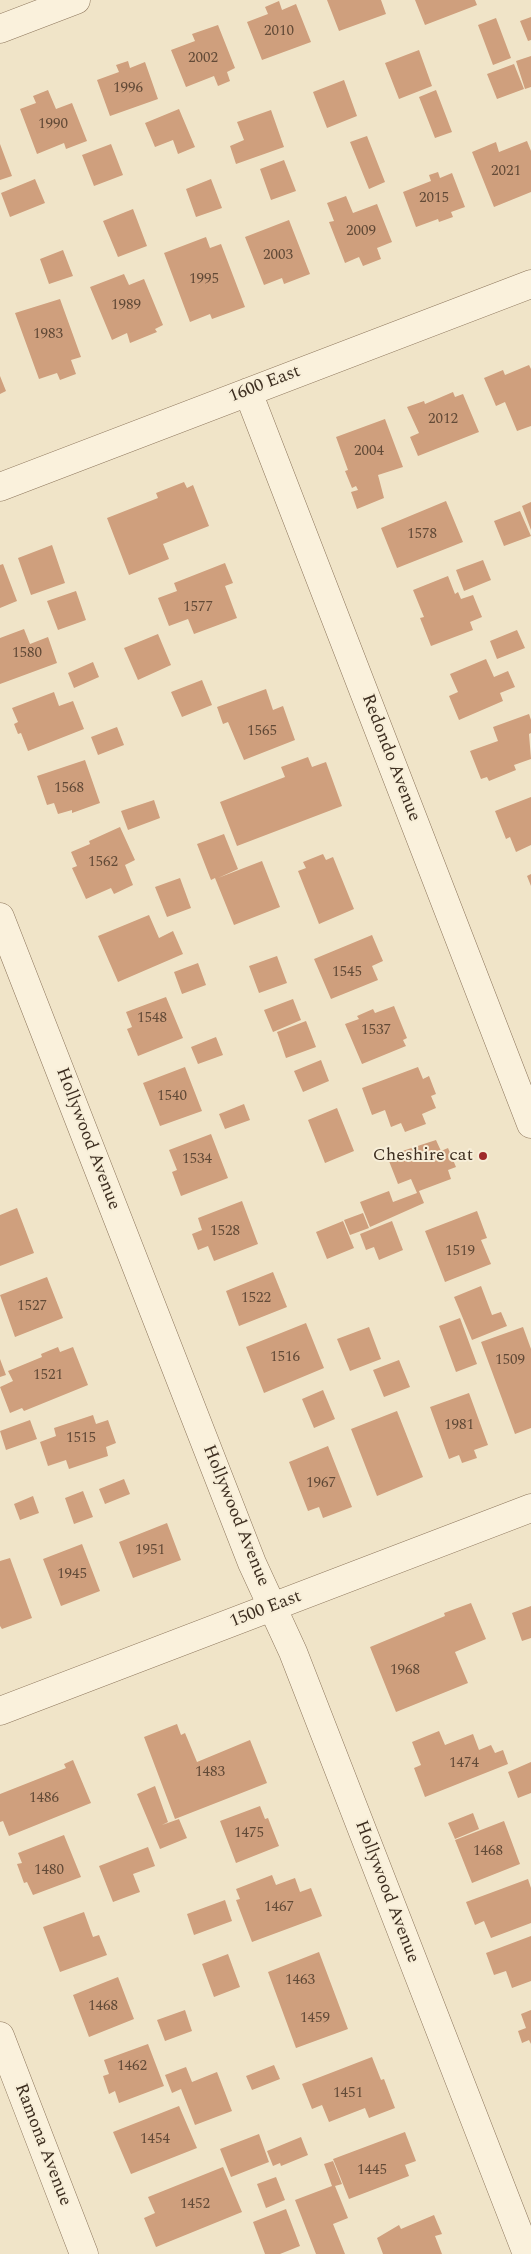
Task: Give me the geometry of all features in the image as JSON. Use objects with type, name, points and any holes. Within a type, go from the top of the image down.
[{"type":"street","points":[[0,29],[76,0]]},
{"type":"street","name":"1600 East","points":[[0,487],[531,284]]},
{"type":"street","name":"Redondo Avenue","points":[[248,392],[531,1124]]},
{"type":"street","name":"Hollywood Avenue","points":[[0,917],[252,1563],[293,1652],[527,2254]]},
{"type":"street","name":"1500 East","points":[[0,1711],[531,1508]]},
{"type":"street","name":"Ramona Avenue","points":[[0,2036],[84,2254]]},
{"type":"building","points":[[327,0],[381,0],[386,14],[339,31]]},
{"type":"building","points":[[415,0],[475,0],[477,5],[425,25]]},
{"type":"building","points":[[279,1],[282,10],[296,4],[311,42],[262,60],[247,22],[268,14],[265,7]]},
{"type":"building","points":[[531,17],[531,40],[528,41],[520,21]]},
{"type":"building","points":[[496,18],[511,58],[493,65],[478,25]]},
{"type":"building","points":[[218,25],[235,68],[227,72],[230,81],[218,86],[214,76],[186,87],[171,50],[195,41],[192,34]]},
{"type":"building","points":[[419,50],[432,86],[399,99],[385,63]]},
{"type":"building","points":[[531,56],[531,87],[525,89],[516,61]]},
{"type":"building","points":[[128,61],[130,68],[145,62],[158,99],[110,116],[97,80],[119,72],[116,65]]},
{"type":"building","points":[[514,64],[524,89],[497,99],[487,74]]},
{"type":"building","points":[[344,80],[357,116],[327,128],[313,92]]},
{"type":"building","points":[[48,90],[56,109],[72,103],[87,141],[66,149],[64,143],[37,154],[20,109],[36,103],[33,96]]},
{"type":"building","points":[[436,90],[452,132],[435,138],[419,97]]},
{"type":"building","points":[[179,109],[195,147],[178,154],[173,140],[155,147],[145,123]]},
{"type":"building","points":[[271,110],[284,147],[236,164],[230,146],[244,140],[237,122]]},
{"type":"building","points":[[367,136],[385,182],[369,189],[350,142]]},
{"type":"building","points":[[527,141],[531,151],[531,192],[494,207],[472,152],[496,142],[499,152]]},
{"type":"building","points":[[0,144],[12,176],[0,180]]},
{"type":"building","points":[[111,144],[123,175],[94,186],[82,155]]},
{"type":"building","points":[[284,160],[296,191],[271,200],[260,169]]},
{"type":"building","points":[[438,172],[440,178],[452,173],[465,207],[451,212],[453,217],[439,222],[438,219],[416,227],[403,192],[431,181],[429,175]]},
{"type":"building","points":[[35,179],[45,203],[10,217],[1,193]]},
{"type":"building","points":[[211,179],[222,208],[196,217],[186,189]]},
{"type":"building","points":[[346,196],[353,213],[377,204],[392,242],[377,248],[381,259],[363,266],[359,257],[345,263],[329,222],[334,221],[327,203]]},
{"type":"building","points":[[133,209],[147,246],[118,257],[103,221]]},
{"type":"building","points":[[289,220],[310,274],[284,284],[282,278],[264,285],[245,237]]},
{"type":"building","points":[[206,237],[210,248],[221,244],[245,307],[212,319],[210,314],[190,322],[164,253]]},
{"type":"building","points":[[63,250],[73,276],[49,284],[40,259]]},
{"type":"building","points":[[124,274],[129,285],[144,279],[163,325],[155,329],[157,332],[130,343],[127,333],[112,340],[90,287]]},
{"type":"building","points":[[60,299],[81,357],[71,360],[76,374],[60,380],[57,373],[39,379],[15,313]]},
{"type":"building","points":[[529,365],[531,369],[531,426],[517,431],[505,402],[496,406],[484,378],[503,370],[505,375]]},
{"type":"building","points":[[0,376],[6,391],[0,394]]},
{"type":"building","points":[[453,392],[455,397],[463,394],[479,432],[418,456],[410,437],[419,433],[407,407],[424,401],[425,404]]},
{"type":"building","points":[[385,419],[403,467],[378,475],[384,498],[357,509],[351,492],[358,490],[356,486],[352,488],[345,471],[348,470],[336,437]]},
{"type":"building","points":[[184,482],[187,488],[193,485],[209,526],[163,544],[169,559],[129,575],[107,518],[158,498],[156,493]]},
{"type":"building","points":[[446,501],[463,542],[397,568],[381,528]]},
{"type":"building","points":[[531,502],[531,530],[522,506]]},
{"type":"building","points":[[520,511],[531,536],[504,546],[494,521]]},
{"type":"building","points":[[52,545],[65,583],[31,595],[18,558]]},
{"type":"building","points":[[483,560],[491,580],[464,591],[456,570]]},
{"type":"building","points":[[225,563],[233,583],[225,586],[237,618],[194,634],[188,619],[169,626],[158,598],[177,591],[174,583]]},
{"type":"building","points":[[3,564],[17,601],[0,608],[0,565]]},
{"type":"building","points":[[448,576],[455,594],[458,592],[461,599],[473,595],[482,617],[470,622],[473,630],[431,646],[420,618],[424,617],[413,590]]},
{"type":"building","points":[[76,591],[86,620],[58,630],[47,601]]},
{"type":"building","points":[[24,629],[30,644],[48,637],[57,663],[0,684],[0,638]]},
{"type":"building","points":[[517,630],[525,648],[497,659],[490,641]]},
{"type":"building","points":[[158,634],[171,665],[138,680],[124,648]]},
{"type":"building","points":[[486,659],[494,677],[508,671],[515,687],[500,693],[503,701],[459,720],[449,696],[458,692],[450,674]]},
{"type":"building","points":[[93,662],[99,677],[74,688],[68,673]]},
{"type":"building","points":[[202,680],[212,705],[182,717],[171,692]]},
{"type":"building","points":[[266,689],[273,710],[283,706],[295,740],[244,760],[228,722],[223,724],[217,707]]},
{"type":"building","points":[[54,692],[59,706],[73,701],[84,729],[28,751],[21,733],[18,734],[14,724],[18,722],[12,708]]},
{"type":"building","points":[[529,714],[531,720],[531,733],[529,734],[531,759],[514,765],[516,770],[489,781],[487,777],[481,779],[470,751],[498,741],[493,727]]},
{"type":"building","points":[[117,727],[124,745],[98,755],[91,737]]},
{"type":"building","points":[[308,757],[312,767],[326,762],[342,806],[237,846],[220,802],[285,777],[281,767]]},
{"type":"building","points":[[85,760],[100,803],[72,813],[72,810],[58,814],[54,803],[47,805],[37,776]]},
{"type":"building","points":[[531,797],[531,845],[516,852],[510,837],[506,839],[495,811]]},
{"type":"building","points":[[154,800],[160,818],[128,830],[121,811]]},
{"type":"building","points":[[120,827],[135,860],[125,865],[133,885],[114,894],[111,888],[86,899],[72,868],[77,866],[71,852],[90,844],[89,841]]},
{"type":"building","points":[[224,834],[238,869],[218,878],[262,861],[280,907],[234,925],[215,878],[211,880],[197,844]]},
{"type":"building","points":[[323,854],[326,860],[333,857],[354,909],[319,924],[298,871],[306,868],[303,862]]},
{"type":"building","points":[[531,874],[531,886],[527,876]]},
{"type":"building","points":[[180,878],[191,908],[167,917],[155,887]]},
{"type":"building","points":[[149,915],[159,938],[173,931],[183,954],[118,982],[98,936]]},
{"type":"building","points":[[372,935],[383,961],[372,966],[378,980],[331,999],[314,959]]},
{"type":"building","points":[[277,956],[287,983],[259,993],[249,966]]},
{"type":"building","points":[[198,963],[206,985],[182,994],[174,972]]},
{"type":"building","points":[[166,997],[183,1038],[138,1056],[127,1029],[132,1027],[126,1012]]},
{"type":"building","points":[[293,999],[301,1020],[273,1032],[264,1010]]},
{"type":"building","points":[[394,1006],[407,1038],[403,1040],[406,1046],[362,1064],[345,1024],[359,1019],[357,1016],[373,1009],[375,1013]]},
{"type":"building","points":[[306,1021],[316,1047],[286,1058],[277,1032]]},
{"type":"building","points":[[216,1037],[223,1055],[198,1064],[191,1047]]},
{"type":"building","points":[[321,1060],[329,1081],[303,1092],[294,1071]]},
{"type":"building","points":[[185,1067],[202,1111],[160,1126],[143,1083]]},
{"type":"building","points":[[418,1067],[423,1079],[429,1076],[436,1094],[431,1096],[436,1108],[422,1114],[426,1124],[405,1132],[401,1123],[391,1127],[385,1110],[372,1115],[362,1088]]},
{"type":"building","points":[[244,1104],[250,1120],[225,1129],[219,1114]]},
{"type":"building","points":[[337,1108],[354,1151],[325,1163],[308,1120]]},
{"type":"building","points":[[211,1134],[228,1178],[181,1196],[172,1172],[177,1170],[169,1150]]},
{"type":"building","points":[[436,1140],[441,1151],[448,1148],[456,1167],[448,1170],[451,1179],[419,1191],[424,1203],[370,1227],[360,1202],[389,1191],[393,1202],[417,1193],[411,1179],[398,1184],[387,1156]]},
{"type":"building","points":[[242,1201],[258,1244],[214,1261],[208,1246],[198,1250],[192,1234],[202,1230],[198,1218]]},
{"type":"building","points":[[17,1208],[34,1253],[0,1266],[0,1215]]},
{"type":"building","points":[[477,1211],[487,1238],[481,1240],[491,1264],[445,1282],[425,1231]]},
{"type":"building","points":[[363,1213],[369,1228],[350,1235],[344,1220]]},
{"type":"building","points":[[343,1221],[354,1248],[327,1259],[316,1232]]},
{"type":"building","points":[[392,1221],[403,1250],[379,1260],[374,1247],[366,1250],[360,1234]]},
{"type":"building","points":[[273,1272],[287,1307],[239,1326],[226,1291]]},
{"type":"building","points":[[47,1277],[63,1318],[15,1337],[0,1295]]},
{"type":"building","points":[[481,1286],[492,1315],[501,1312],[507,1326],[472,1340],[454,1297]]},
{"type":"building","points":[[460,1318],[477,1364],[456,1372],[439,1326]]},
{"type":"building","points":[[306,1323],[324,1368],[264,1393],[246,1347]]},
{"type":"building","points":[[369,1327],[381,1359],[350,1371],[337,1339]]},
{"type":"building","points":[[523,1327],[531,1349],[531,1428],[515,1434],[481,1342]]},
{"type":"building","points":[[58,1347],[60,1352],[73,1347],[88,1385],[24,1411],[22,1408],[10,1413],[0,1387],[13,1381],[8,1371],[42,1357],[41,1354]]},
{"type":"building","points":[[0,1359],[6,1375],[0,1377]]},
{"type":"building","points":[[399,1360],[410,1387],[384,1397],[373,1370]]},
{"type":"building","points":[[323,1390],[335,1419],[314,1428],[302,1399]]},
{"type":"building","points":[[469,1393],[488,1445],[474,1450],[477,1458],[462,1463],[459,1455],[449,1459],[430,1407]]},
{"type":"building","points":[[397,1411],[423,1477],[377,1496],[351,1429]]},
{"type":"building","points":[[93,1415],[96,1424],[108,1420],[116,1443],[106,1447],[108,1456],[69,1469],[66,1460],[48,1466],[40,1442],[56,1436],[54,1428]]},
{"type":"building","points":[[30,1420],[37,1439],[6,1450],[0,1431]]},
{"type":"building","points":[[328,1446],[352,1507],[323,1518],[319,1507],[308,1511],[289,1462]]},
{"type":"building","points":[[124,1479],[130,1494],[105,1504],[99,1489]]},
{"type":"building","points":[[83,1491],[93,1517],[74,1524],[65,1498]]},
{"type":"building","points":[[33,1496],[39,1513],[20,1520],[14,1504]]},
{"type":"building","points":[[167,1523],[181,1560],[133,1578],[119,1542]]},
{"type":"building","points":[[82,1544],[100,1591],[61,1606],[43,1559]]},
{"type":"building","points":[[10,1558],[32,1618],[2,1629],[0,1626],[0,1561]]},
{"type":"building","points":[[471,1603],[486,1639],[455,1652],[468,1683],[396,1712],[370,1647],[445,1616],[444,1613]]},
{"type":"building","points":[[531,1606],[531,1638],[522,1641],[512,1613]]},
{"type":"building","points":[[177,1724],[181,1735],[185,1733],[197,1762],[250,1740],[267,1783],[175,1819],[144,1737]]},
{"type":"building","points":[[439,1731],[445,1745],[473,1734],[479,1750],[491,1745],[495,1753],[503,1750],[508,1764],[425,1797],[414,1768],[421,1765],[412,1742]]},
{"type":"building","points":[[73,1760],[91,1803],[9,1836],[3,1821],[0,1822],[0,1794],[66,1768],[64,1764]]},
{"type":"building","points":[[531,1762],[531,1793],[518,1798],[508,1772]]},
{"type":"building","points":[[155,1786],[168,1822],[162,1825],[179,1819],[187,1838],[160,1849],[137,1794]]},
{"type":"building","points":[[260,1806],[265,1819],[268,1818],[279,1846],[236,1863],[220,1821]]},
{"type":"building","points":[[473,1813],[479,1829],[455,1839],[448,1823]]},
{"type":"building","points":[[504,1821],[520,1864],[472,1883],[455,1840]]},
{"type":"building","points":[[64,1835],[81,1877],[33,1895],[27,1882],[24,1883],[17,1864],[22,1863],[18,1853]]},
{"type":"building","points":[[148,1847],[155,1866],[133,1874],[140,1892],[113,1902],[99,1866]]},
{"type":"building","points":[[272,1875],[276,1885],[295,1878],[300,1892],[311,1888],[322,1916],[252,1942],[236,1900],[240,1899],[236,1889]]},
{"type":"building","points":[[528,1879],[531,1888],[531,1923],[491,1938],[484,1921],[475,1925],[466,1902]]},
{"type":"building","points":[[225,1900],[232,1921],[194,1935],[187,1914]]},
{"type":"building","points":[[84,1912],[93,1937],[99,1935],[107,1955],[60,1972],[43,1927]]},
{"type":"building","points":[[531,1936],[531,1981],[512,1988],[506,1971],[494,1975],[486,1953]]},
{"type":"building","points":[[319,1952],[348,2029],[296,2048],[268,1972]]},
{"type":"building","points":[[228,1954],[240,1987],[214,1997],[202,1964]]},
{"type":"building","points":[[118,1977],[134,2019],[89,2037],[73,1995]]},
{"type":"building","points":[[185,2010],[192,2031],[165,2041],[157,2020]]},
{"type":"building","points":[[531,2010],[531,2044],[529,2040],[522,2043],[518,2031],[526,2028],[521,2014]]},
{"type":"building","points":[[148,2044],[164,2086],[119,2103],[115,2091],[109,2094],[103,2076],[109,2074],[104,2060]]},
{"type":"building","points":[[372,2057],[381,2080],[384,2079],[395,2108],[369,2118],[365,2108],[329,2122],[322,2105],[312,2109],[302,2084]]},
{"type":"building","points":[[274,2065],[280,2079],[252,2090],[246,2076]]},
{"type":"building","points":[[186,2067],[192,2082],[217,2072],[232,2111],[195,2125],[181,2089],[172,2093],[165,2075]]},
{"type":"building","points":[[179,2106],[197,2148],[131,2174],[113,2132]]},
{"type":"building","points":[[405,2132],[416,2161],[405,2165],[409,2176],[349,2199],[333,2159]]},
{"type":"building","points":[[259,2134],[269,2162],[231,2177],[220,2149]]},
{"type":"building","points":[[301,2137],[308,2155],[281,2166],[280,2163],[273,2166],[267,2151]]},
{"type":"building","points":[[333,2161],[342,2184],[335,2186],[348,2218],[333,2224],[345,2254],[316,2254],[295,2200],[332,2186],[324,2164]]},
{"type":"building","points":[[223,2167],[242,2212],[156,2247],[144,2218],[155,2213],[148,2197]]},
{"type":"building","points":[[276,2177],[285,2200],[266,2208],[257,2184]]},
{"type":"building","points":[[286,2209],[300,2246],[280,2254],[265,2254],[253,2222]]},
{"type":"building","points":[[434,2215],[442,2234],[435,2236],[442,2254],[383,2254],[377,2238],[399,2225],[401,2229]]},
{"type":"place","name":"Cheshire cat","points":[[483,1156]]}]
